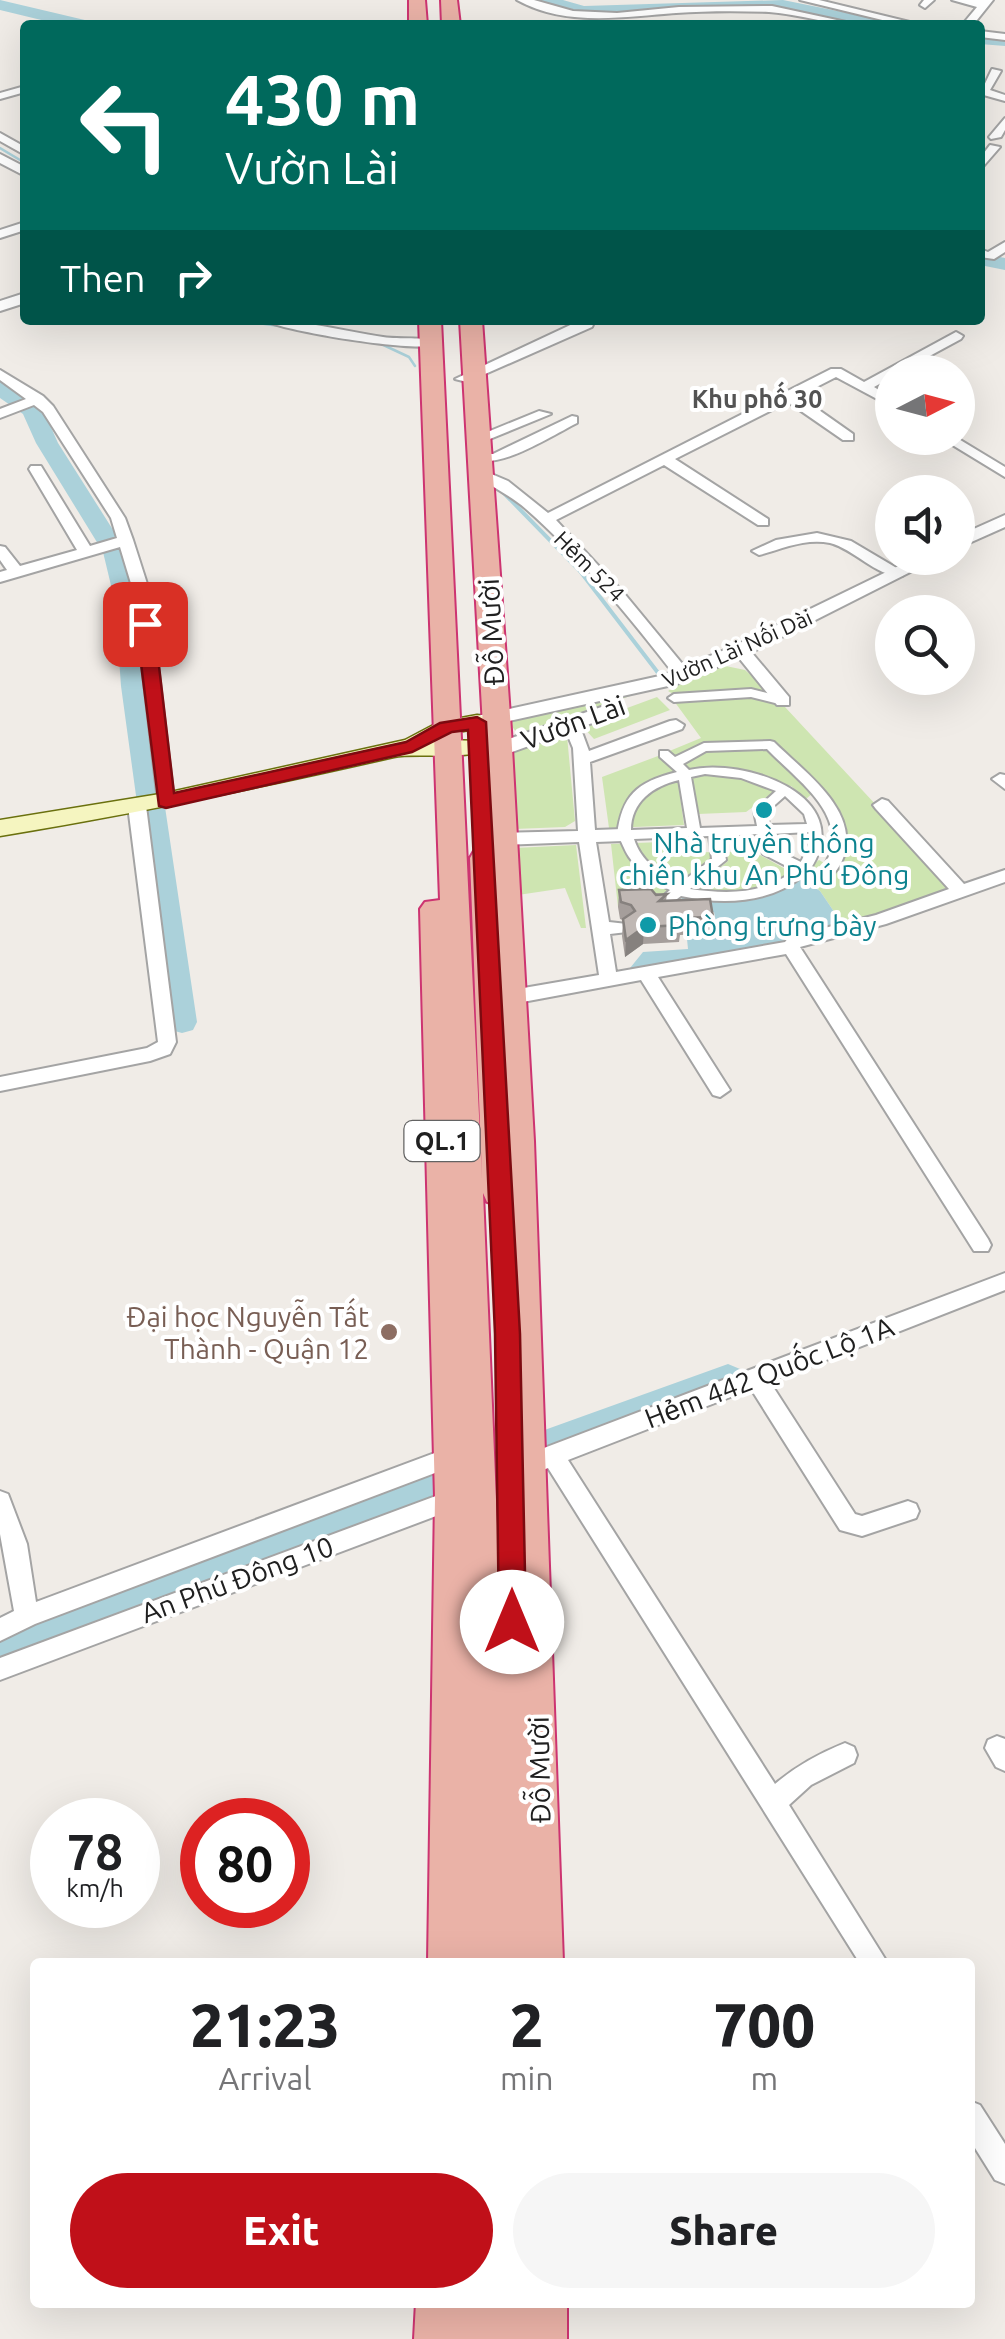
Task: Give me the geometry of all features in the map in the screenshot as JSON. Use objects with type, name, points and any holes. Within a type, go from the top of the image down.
[{"type":"highway","name":"Đỗ Mười","points":[[460,325],[481,457],[457,738],[503,839],[532,1463],[542,1958]]},
{"type":"highway","name":"Đỗ Mười","points":[[450,1958],[465,1496],[457,738],[471,325]]},
{"type":"highway","name":"Đỗ Mười","points":[[424,332],[457,738],[532,1463],[514,1958]]},
{"type":"highway","name":"Đỗ Mười","points":[[465,1496],[481,1636],[478,1958]]},
{"type":"highway","points":[[438,2339],[440,2308]]},
{"type":"highway","points":[[471,2339],[472,2308]]},
{"type":"highway","points":[[512,2339],[513,2308]]},
{"type":"highway","points":[[543,2308],[543,2339]]},
{"type":"main road","name":"Vườn Lài","points":[[0,828],[151,803],[457,738]]},
{"type":"street","points":[[522,0],[573,14],[616,16],[698,6],[772,9],[806,20]]},
{"type":"street","points":[[563,0],[600,7],[651,0]]},
{"type":"street","points":[[805,0],[894,20]]},
{"type":"street","points":[[844,20],[876,0]]},
{"type":"street","points":[[957,0],[986,2]]},
{"type":"street","points":[[985,90],[996,71]]},
{"type":"street","points":[[985,158],[1005,121]]},
{"type":"street","points":[[297,325],[387,342],[424,332]]},
{"type":"street","points":[[469,376],[585,325]]},
{"type":"street","points":[[866,386],[956,336]]},
{"type":"street","points":[[545,520],[836,372],[875,392]]},
{"type":"street","points":[[0,374],[21,406],[118,518],[120,541],[141,590],[167,1042],[163,1049],[150,1054],[0,1084]]},
{"type":"street","points":[[789,396],[848,437]]},
{"type":"street","points":[[481,457],[544,414]]},
{"type":"street","points":[[481,457],[495,458],[572,420]]},
{"type":"street","points":[[975,455],[1005,474]]},
{"type":"street","name":"Hẻm 524","points":[[481,457],[494,476],[545,520],[626,601],[676,684]]},
{"type":"street","points":[[666,460],[763,522]]},
{"type":"street","points":[[36,469],[89,549]]},
{"type":"street","points":[[975,535],[1005,520]]},
{"type":"street","points":[[759,550],[788,540],[839,539],[875,560]]},
{"type":"street","points":[[0,550],[8,574],[120,541]]},
{"type":"street","name":"Vườn Lài Nối Dài","points":[[457,738],[676,684],[894,575]]},
{"type":"street","points":[[741,650],[783,701]]},
{"type":"street","points":[[676,684],[783,701]]},
{"type":"street","name":"Vườn Lài","points":[[457,738],[571,724],[676,684]]},
{"type":"street","points":[[571,724],[581,757],[606,972]]},
{"type":"street","points":[[581,757],[676,725]]},
{"type":"street","points":[[647,736],[674,763],[694,832]]},
{"type":"street","points":[[674,763],[737,772],[786,790],[806,809],[814,828],[813,852],[802,870],[772,889],[743,896],[711,897],[680,890],[638,864],[623,835],[625,814],[635,798],[674,763],[704,747],[770,745],[826,800],[840,827],[840,851],[833,868],[822,879],[802,870],[768,850],[760,811],[786,790]]},
{"type":"street","points":[[882,805],[962,893]]},
{"type":"street","points":[[503,839],[814,828]]},
{"type":"street","points":[[660,905],[719,860],[715,832]]},
{"type":"street","points":[[512,996],[647,976],[791,947],[795,941],[858,926],[1005,876]]},
{"type":"street","points":[[599,928],[621,928]]},
{"type":"street","points":[[791,947],[981,1245]]},
{"type":"street","points":[[647,976],[720,1090]]},
{"type":"street","name":"Hẻm 442 Quốc Lộ 1A","points":[[532,1463],[1005,1281]]},
{"type":"street","points":[[755,1377],[848,1523],[862,1526],[908,1511]]},
{"type":"street","points":[[0,1630],[27,1616],[464,1453]]},
{"type":"street","points":[[532,1463],[774,1800],[872,1958]]},
{"type":"street","name":"An Phú Đông 10","points":[[0,1669],[465,1496]]},
{"type":"street","points":[[0,1501],[14,1544],[27,1616]]},
{"type":"street","points":[[774,1800],[802,1777],[845,1755]]},
{"type":"street","points":[[975,2123],[1005,2170]]},
{"type":"green space","points":[[716,664],[745,670],[774,695],[675,695],[668,691]]},
{"type":"green space","points":[[633,695],[519,736],[508,721]]},
{"type":"green space","points":[[750,695],[785,707],[956,891],[843,925],[820,891],[807,881],[817,872],[810,867],[819,860],[833,868],[841,842],[814,792],[806,799],[791,786],[779,788],[746,812],[698,814],[691,772],[667,752],[701,738],[674,701]]},
{"type":"green space","points":[[657,697],[670,710],[594,739],[581,725]]},
{"type":"green space","points":[[560,733],[567,736],[575,821],[565,827],[514,829],[509,750]]},
{"type":"green space","points":[[658,756],[677,774],[684,825],[609,828],[602,777]]},
{"type":"green space","points":[[687,841],[689,853],[711,852],[711,858],[650,906],[618,907],[611,844]]},
{"type":"green space","points":[[576,845],[586,928],[581,928],[565,888],[518,895],[515,848]]},
{"type":"green space","points":[[753,851],[796,875],[753,895],[689,893],[728,861],[726,852]]},
{"type":"water","points":[[796,875],[820,891],[843,925],[779,945],[626,973],[643,952],[688,949],[687,939],[719,937],[714,912],[683,913],[673,905],[689,893],[753,895]]},
{"type":"building","points":[[651,889],[656,895],[667,894],[659,901],[710,899],[713,917],[680,918],[681,925],[644,927],[626,940],[623,919],[635,911],[621,902],[619,890]]},
{"type":"waterway","points":[[544,0],[583,11],[768,2],[857,20]]},
{"type":"waterway","points":[[0,5],[62,20]]},
{"type":"waterway","points":[[985,39],[1005,41]]},
{"type":"waterway","points":[[0,148],[20,160]]},
{"type":"waterway","points":[[985,260],[1005,264]]},
{"type":"waterway","points":[[272,325],[287,327]]},
{"type":"waterway","points":[[377,342],[409,357],[415,366]]},
{"type":"waterway","points":[[0,388],[33,410],[47,443],[115,552],[127,602],[134,686],[182,1022]]},
{"type":"waterway","points":[[498,487],[580,571],[662,678]]},
{"type":"waterway","points":[[552,1443],[728,1379]]},
{"type":"waterway","points":[[0,1649],[445,1482]]},
{"type":"place","name":"Nhà truyền thống chiến khu An Phú Đông","points":[[764,810]]},
{"type":"place","name":"Phòng trưng bày","points":[[648,925]]},
{"type":"place","name":"Đại học Nguyễn Tất Thành - Quận 12","points":[[389,1332]]},
{"type":"district","name":"Khu phố 30","points":[[757,399]]},
{"type":"route","points":[[145,624],[166,801],[412,746],[447,728],[477,722],[508,1334],[512,1622]]}]
